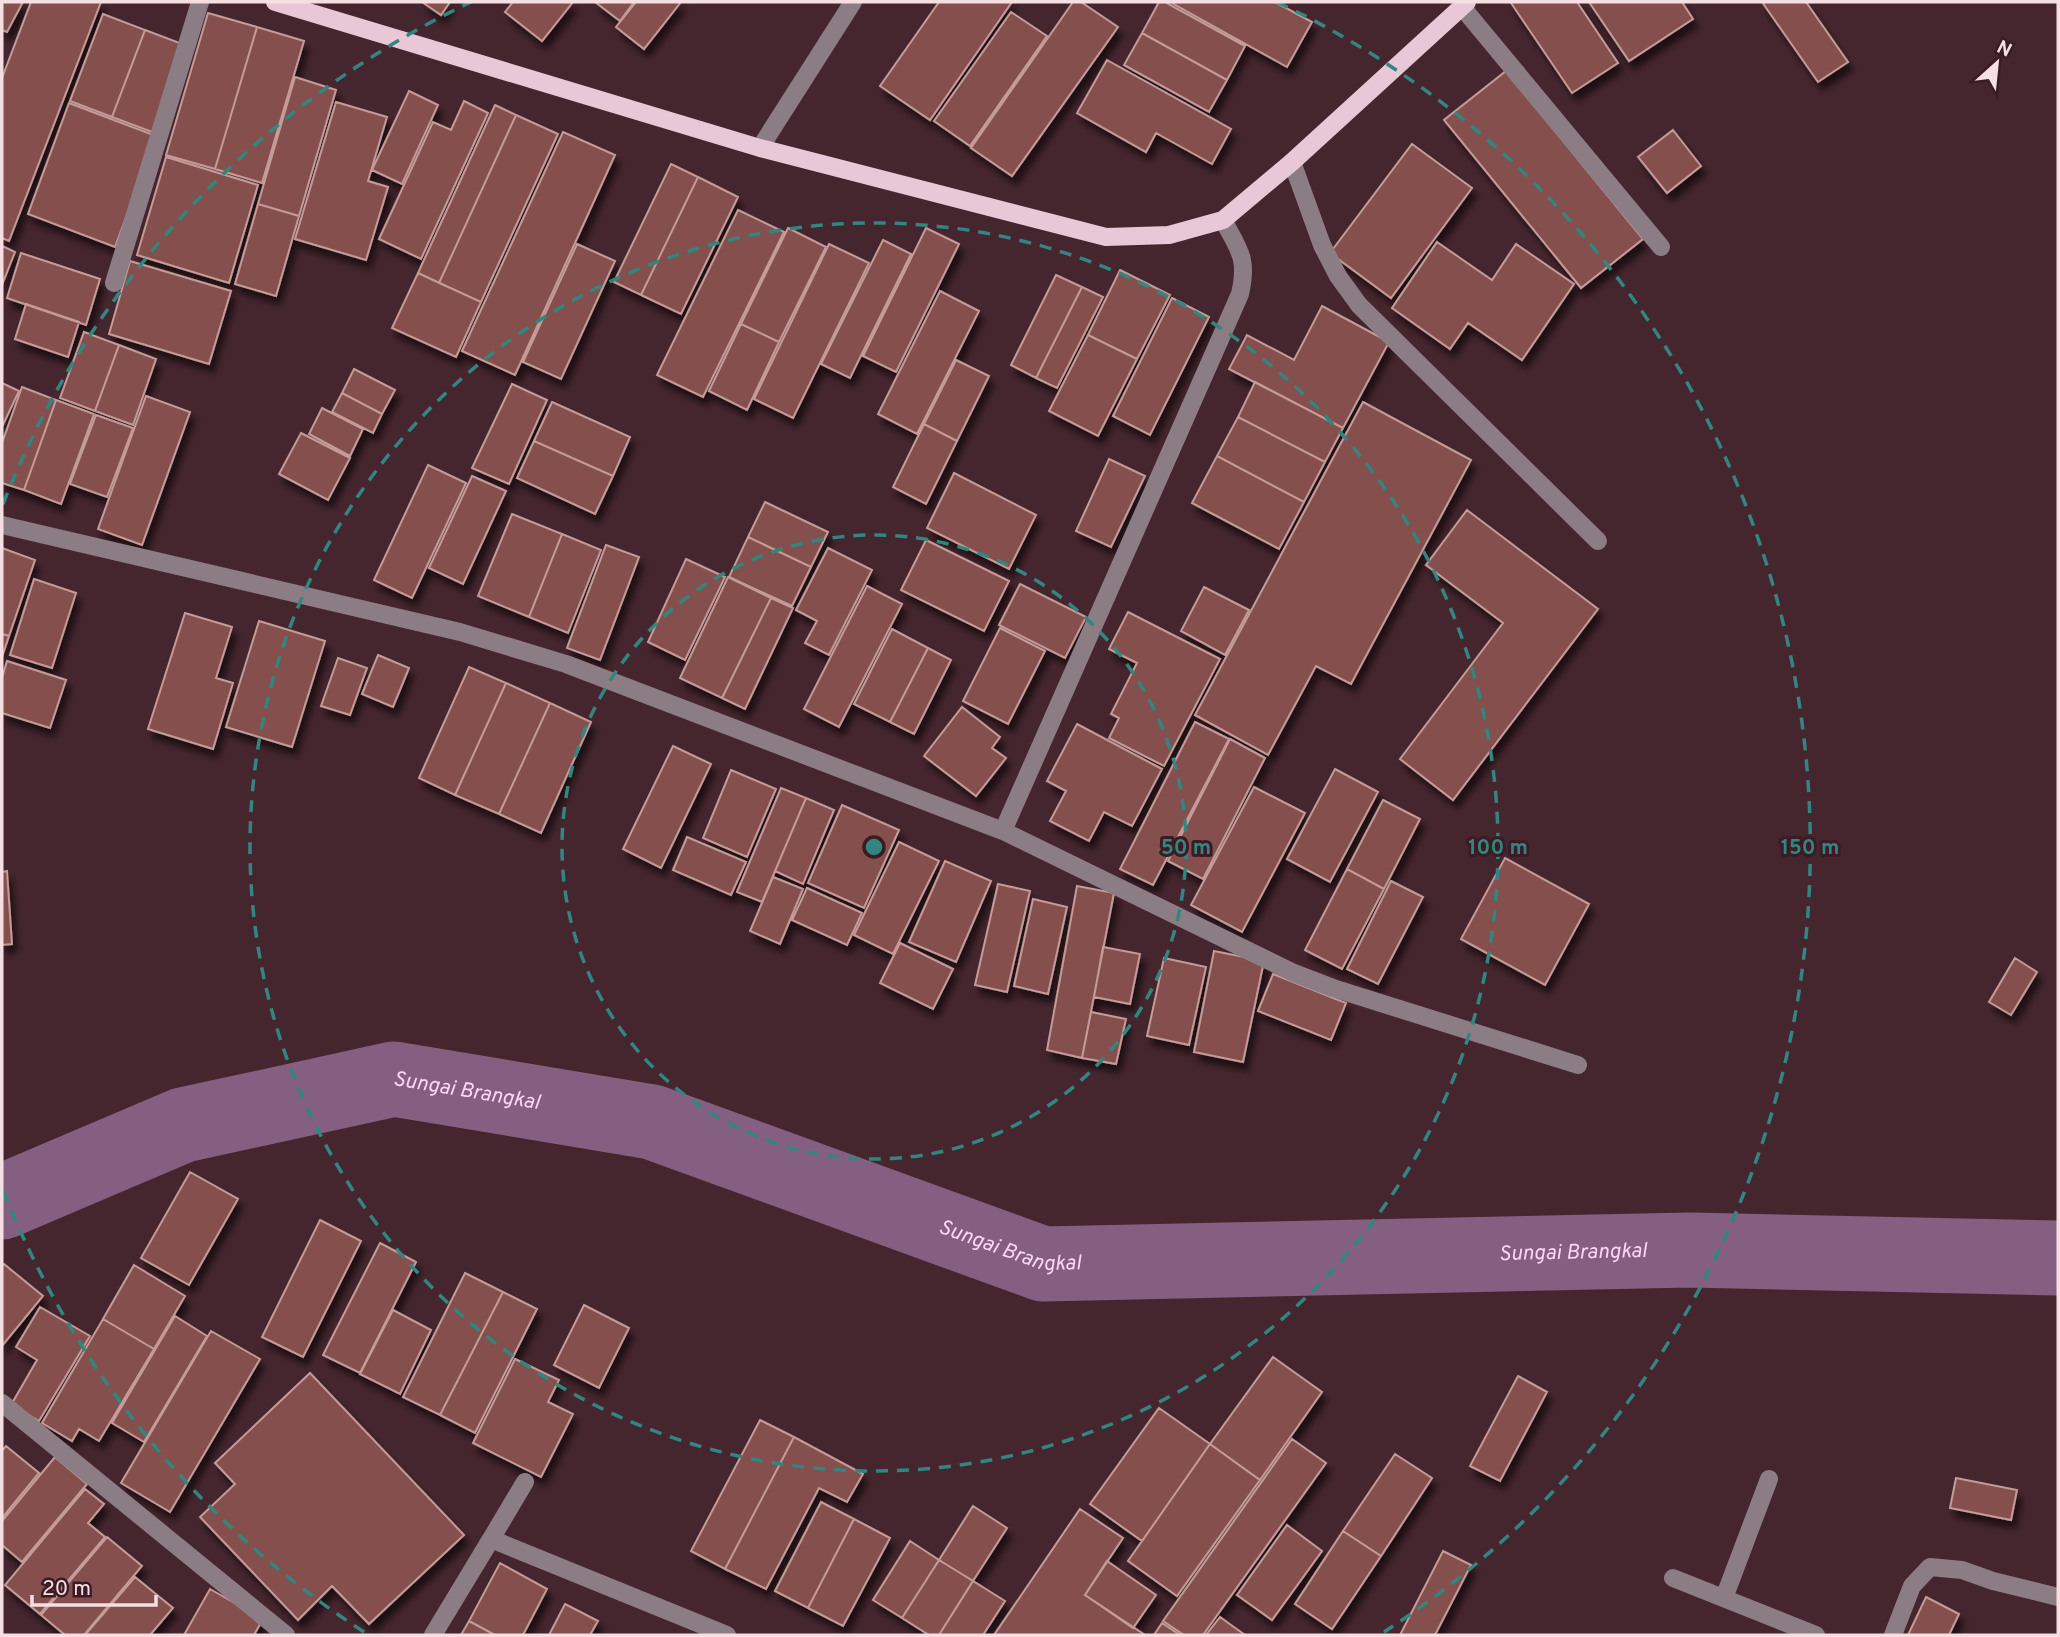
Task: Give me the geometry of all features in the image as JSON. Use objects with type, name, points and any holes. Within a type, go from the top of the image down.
[{"type":"main road","points":[[275,2],[312,6],[760,148],[1106,237],[1169,235],[1223,220],[1292,162],[1464,4]]},
{"type":"street","points":[[114,283],[200,2]]},
{"type":"street","points":[[760,148],[853,2]]},
{"type":"street","points":[[1464,4],[1661,247]]},
{"type":"street","points":[[1292,162],[1322,245],[1338,276],[1359,305],[1598,541]]},
{"type":"street","points":[[1003,831],[1240,294],[1244,275],[1242,255],[1223,220]]},
{"type":"street","points":[[2,525],[460,632],[566,664],[1003,831],[1294,973],[1333,988],[1578,1065]]},
{"type":"street","points":[[2,1403],[286,1635]]},
{"type":"street","points":[[1724,1598],[1769,1479]]},
{"type":"street","points":[[433,1635],[525,1482]]},
{"type":"street","points":[[491,1539],[727,1635]]},
{"type":"street","points":[[1893,1635],[1912,1587],[1930,1567],[1962,1570],[2056,1599],[2058,1597]]},
{"type":"street","points":[[1673,1578],[1816,1635]]},
{"type":"building","points":[[2,2],[23,2],[7,32],[2,30]]},
{"type":"building","points":[[31,2],[101,2],[9,241],[2,238],[2,78]]},
{"type":"building","points":[[422,2],[450,2],[441,15]]},
{"type":"building","points":[[513,2],[573,2],[542,41],[505,12]]},
{"type":"building","points":[[595,2],[634,2],[620,21]]},
{"type":"building","points":[[636,2],[681,2],[644,49],[616,27]]},
{"type":"building","points":[[939,2],[1012,2],[930,120],[880,86]]},
{"type":"building","points":[[1073,2],[1081,2],[1118,27],[1012,176],[971,148]]},
{"type":"building","points":[[1159,2],[1165,2],[1245,46],[1227,80],[1142,33]]},
{"type":"building","points":[[1170,2],[1275,2],[1312,22],[1287,67]]},
{"type":"building","points":[[1577,2],[1618,63],[1572,93],[1511,3]]},
{"type":"building","points":[[1589,2],[1682,2],[1693,19],[1629,61]]},
{"type":"building","points":[[1762,2],[1806,2],[1848,62],[1818,82]]},
{"type":"building","points":[[1011,12],[1047,36],[970,146],[934,121]]},
{"type":"building","points":[[208,13],[257,27],[215,169],[166,155]]},
{"type":"building","points":[[103,14],[145,30],[112,117],[70,101]]},
{"type":"building","points":[[257,27],[304,41],[262,183],[215,169]]},
{"type":"building","points":[[145,30],[185,45],[152,132],[112,117]]},
{"type":"building","points":[[1142,33],[1227,80],[1209,112],[1124,65]]},
{"type":"building","points":[[1107,60],[1231,129],[1212,164],[1156,133],[1146,152],[1077,113]]},
{"type":"building","points":[[1506,71],[1643,239],[1581,288],[1444,120]]},
{"type":"building","points":[[295,77],[336,90],[299,216],[258,204]]},
{"type":"building","points":[[409,91],[438,105],[402,184],[372,170]]},
{"type":"building","points":[[464,101],[488,113],[421,259],[379,239],[433,122],[451,130]]},
{"type":"building","points":[[336,102],[387,117],[368,181],[388,187],[366,260],[295,239]]},
{"type":"building","points":[[69,103],[156,136],[115,247],[28,214]]},
{"type":"building","points":[[495,105],[516,115],[439,283],[418,273]]},
{"type":"building","points":[[516,115],[558,134],[481,302],[439,283]]},
{"type":"building","points":[[1673,130],[1701,166],[1667,193],[1638,157]]},
{"type":"building","points":[[563,132],[615,155],[515,375],[462,351]]},
{"type":"building","points":[[1412,144],[1472,188],[1391,298],[1330,253]]},
{"type":"building","points":[[166,157],[258,185],[229,283],[137,255]]},
{"type":"building","points":[[671,164],[698,177],[641,295],[614,282]]},
{"type":"building","points":[[698,177],[738,197],[681,314],[641,295]]},
{"type":"building","points":[[258,204],[299,216],[276,296],[235,284]]},
{"type":"building","points":[[738,210],[784,232],[703,397],[657,375]]},
{"type":"building","points":[[788,228],[826,247],[779,342],[741,324]]},
{"type":"building","points":[[926,228],[959,244],[896,372],[863,356]]},
{"type":"building","points":[[883,240],[911,254],[850,378],[821,364]]},
{"type":"building","points":[[1437,242],[1492,280],[1516,244],[1574,284],[1522,360],[1468,323],[1450,349],[1392,308]]},
{"type":"building","points":[[577,244],[615,261],[561,379],[523,362]]},
{"type":"building","points":[[829,244],[869,263],[793,418],[754,399]]},
{"type":"building","points":[[2,246],[15,252],[2,285]]},
{"type":"building","points":[[21,253],[100,279],[86,325],[7,298]]},
{"type":"building","points":[[130,261],[231,291],[209,364],[109,334]]},
{"type":"building","points":[[1120,270],[1170,295],[1137,359],[1088,335]]},
{"type":"building","points":[[418,273],[481,302],[456,357],[392,328]]},
{"type":"building","points":[[1056,275],[1082,287],[1036,378],[1011,365]]},
{"type":"building","points":[[1082,287],[1103,297],[1057,388],[1036,378]]},
{"type":"building","points":[[940,291],[979,311],[917,434],[878,414]]},
{"type":"building","points":[[1172,298],[1209,317],[1150,435],[1113,416]]},
{"type":"building","points":[[26,304],[79,322],[68,357],[15,339]]},
{"type":"building","points":[[1322,306],[1389,342],[1343,428],[1229,369],[1247,335],[1294,360]]},
{"type":"building","points":[[741,324],[779,342],[747,410],[709,391]]},
{"type":"building","points":[[84,332],[119,345],[95,411],[60,398]]},
{"type":"building","points":[[1088,335],[1137,359],[1098,436],[1049,411]]},
{"type":"building","points":[[119,345],[156,359],[133,425],[95,411]]},
{"type":"building","points":[[956,360],[989,376],[957,441],[924,424]]},
{"type":"building","points":[[354,369],[395,390],[382,414],[342,393]]},
{"type":"building","points":[[1255,382],[1343,428],[1325,462],[1238,417]]},
{"type":"building","points":[[2,383],[19,391],[2,427]]},
{"type":"building","points":[[512,384],[547,400],[509,484],[472,468]]},
{"type":"building","points":[[22,387],[56,400],[24,490],[2,483],[2,443]]},
{"type":"building","points":[[342,393],[382,414],[373,433],[332,412]]},
{"type":"building","points":[[146,396],[190,412],[142,545],[98,529]]},
{"type":"building","points":[[56,400],[94,414],[61,504],[24,490]]},
{"type":"building","points":[[552,402],[630,437],[613,476],[534,441]]},
{"type":"building","points":[[1363,402],[1471,460],[1351,684],[1316,666],[1268,755],[1195,715]]},
{"type":"building","points":[[322,408],[363,429],[350,456],[309,434]]},
{"type":"building","points":[[96,415],[133,428],[107,497],[70,484]]},
{"type":"building","points":[[1238,417],[1325,462],[1304,502],[1217,456]]},
{"type":"building","points":[[924,424],[957,441],[926,504],[893,487]]},
{"type":"building","points":[[301,433],[350,458],[328,500],[279,474]]},
{"type":"building","points":[[534,441],[613,476],[595,514],[517,478]]},
{"type":"building","points":[[1217,456],[1304,502],[1279,549],[1192,503]]},
{"type":"building","points":[[1109,459],[1145,476],[1111,547],[1076,531]]},
{"type":"building","points":[[428,465],[466,483],[412,598],[374,580]]},
{"type":"building","points":[[954,473],[1036,515],[1009,569],[927,528]]},
{"type":"building","points":[[472,476],[506,491],[463,584],[429,568]]},
{"type":"building","points":[[765,502],[828,532],[811,567],[748,537]]},
{"type":"building","points":[[1467,510],[1598,609],[1453,800],[1400,759],[1503,623],[1426,565]]},
{"type":"building","points":[[512,514],[562,534],[529,617],[478,596]]},
{"type":"building","points":[[562,534],[601,550],[568,633],[529,617]]},
{"type":"building","points":[[748,537],[811,567],[792,606],[729,577]]},
{"type":"building","points":[[926,540],[1009,581],[984,631],[901,590]]},
{"type":"building","points":[[606,545],[639,557],[600,660],[567,648]]},
{"type":"building","points":[[2,548],[35,560],[9,636],[2,634]]},
{"type":"building","points":[[828,548],[872,570],[829,655],[805,643],[817,621],[796,610]]},
{"type":"building","points":[[686,559],[725,577],[685,660],[648,642]]},
{"type":"building","points":[[728,577],[771,598],[722,698],[680,678]]},
{"type":"building","points":[[34,579],[76,593],[52,668],[10,655]]},
{"type":"building","points":[[1020,584],[1086,617],[1065,658],[999,625]]},
{"type":"building","points":[[867,586],[902,604],[839,727],[804,709]]},
{"type":"building","points":[[1204,587],[1249,610],[1225,655],[1181,631]]},
{"type":"building","points":[[771,598],[793,608],[745,709],[722,698]]},
{"type":"building","points":[[1128,612],[1220,659],[1164,766],[1109,738],[1119,718],[1111,714],[1137,663],[1109,649]]},
{"type":"building","points":[[185,613],[232,627],[216,678],[233,683],[213,749],[148,729]]},
{"type":"building","points":[[259,621],[325,641],[292,747],[226,727]]},
{"type":"building","points":[[1000,628],[1045,651],[1008,724],[963,701]]},
{"type":"building","points":[[892,629],[928,648],[890,722],[854,704]]},
{"type":"building","points":[[2,634],[9,636],[2,657]]},
{"type":"building","points":[[928,648],[951,660],[914,734],[890,722]]},
{"type":"building","points":[[378,655],[409,668],[393,707],[362,694]]},
{"type":"building","points":[[338,658],[367,668],[350,715],[321,706]]},
{"type":"building","points":[[7,661],[66,680],[50,728],[2,713],[2,678]]},
{"type":"building","points":[[469,667],[506,683],[455,795],[419,778]]},
{"type":"building","points":[[506,683],[550,703],[499,814],[455,795]]},
{"type":"building","points":[[550,703],[591,722],[541,833],[499,814]]},
{"type":"building","points":[[962,707],[1000,737],[992,748],[1006,758],[976,796],[924,756]]},
{"type":"building","points":[[1195,722],[1229,739],[1153,885],[1120,869]]},
{"type":"building","points":[[1077,724],[1162,769],[1132,826],[1104,812],[1089,841],[1050,821],[1066,791],[1047,781]]},
{"type":"building","points":[[1230,739],[1265,758],[1203,879],[1168,861]]},
{"type":"building","points":[[673,746],[711,764],[661,868],[623,849]]},
{"type":"building","points":[[1335,769],[1378,792],[1330,882],[1287,859]]},
{"type":"building","points":[[731,770],[776,789],[747,857],[703,838]]},
{"type":"building","points":[[1254,787],[1305,813],[1242,932],[1191,905]]},
{"type":"building","points":[[781,788],[806,798],[762,902],[737,892]]},
{"type":"building","points":[[806,798],[834,810],[803,884],[775,871]]},
{"type":"building","points":[[1383,800],[1420,819],[1384,889],[1347,869]]},
{"type":"building","points":[[842,805],[899,830],[864,908],[808,883]]},
{"type":"building","points":[[687,837],[746,862],[731,895],[673,870]]},
{"type":"building","points":[[899,842],[939,861],[893,954],[854,935]]},
{"type":"building","points":[[1505,858],[1589,904],[1545,985],[1461,939]]},
{"type":"building","points":[[945,861],[991,881],[956,962],[909,942]]},
{"type":"building","points":[[1347,869],[1384,889],[1342,969],[1305,950]]},
{"type":"building","points":[[7,871],[12,944],[2,945],[2,872]]},
{"type":"building","points":[[773,877],[803,889],[780,944],[750,931]]},
{"type":"building","points":[[1391,881],[1423,897],[1378,984],[1347,969]]},
{"type":"building","points":[[998,884],[1030,891],[1007,992],[975,985]]},
{"type":"building","points":[[1077,886],[1114,893],[1082,1058],[1047,1050]]},
{"type":"building","points":[[807,888],[862,913],[847,945],[792,920]]},
{"type":"building","points":[[1033,899],[1067,907],[1048,994],[1014,986]]},
{"type":"building","points":[[900,943],[953,969],[933,1009],[880,983]]},
{"type":"building","points":[[1103,947],[1140,954],[1130,1004],[1094,997]]},
{"type":"building","points":[[1214,951],[1264,961],[1243,1062],[1194,1052]]},
{"type":"building","points":[[1164,958],[1206,967],[1189,1045],[1147,1036]]},
{"type":"building","points":[[2015,958],[2037,972],[2011,1015],[1989,1002]]},
{"type":"building","points":[[1273,974],[1346,1003],[1331,1040],[1258,1011]]},
{"type":"building","points":[[1091,1012],[1126,1019],[1116,1064],[1082,1058]]},
{"type":"building","points":[[190,1172],[238,1199],[189,1285],[141,1258]]},
{"type":"building","points":[[320,1220],[361,1241],[303,1357],[262,1337]]},
{"type":"building","points":[[380,1243],[416,1262],[360,1373],[323,1355]]},
{"type":"building","points":[[4,1264],[43,1296],[2,1346],[2,1267]]},
{"type":"building","points":[[134,1265],[185,1296],[154,1349],[103,1319]]},
{"type":"building","points":[[465,1273],[503,1292],[440,1415],[403,1397]]},
{"type":"building","points":[[503,1292],[537,1309],[475,1433],[440,1415]]},
{"type":"building","points":[[584,1305],[629,1328],[599,1388],[554,1365]]},
{"type":"building","points":[[40,1307],[90,1336],[39,1421],[11,1405],[37,1360],[16,1347]]},
{"type":"building","points":[[393,1310],[431,1330],[400,1394],[360,1374]]},
{"type":"building","points":[[175,1316],[207,1336],[144,1442],[112,1423]]},
{"type":"building","points":[[103,1319],[154,1349],[99,1441],[79,1429],[72,1441],[42,1423]]},
{"type":"building","points":[[211,1331],[260,1359],[170,1512],[121,1483]]},
{"type":"building","points":[[1273,1357],[1322,1392],[1260,1480],[1210,1444]]},
{"type":"building","points":[[515,1359],[559,1380],[548,1402],[573,1414],[541,1477],[473,1443]]},
{"type":"building","points":[[310,1373],[464,1535],[369,1624],[332,1586],[298,1620],[200,1517],[235,1484],[215,1463]]},
{"type":"building","points":[[1518,1376],[1547,1392],[1500,1481],[1470,1466]]},
{"type":"building","points":[[1159,1408],[1210,1444],[1142,1541],[1090,1504]]},
{"type":"building","points":[[760,1420],[794,1437],[725,1569],[691,1551]]},
{"type":"building","points":[[794,1437],[863,1474],[847,1502],[819,1488],[766,1589],[725,1569]]},
{"type":"building","points":[[1292,1439],[1326,1463],[1203,1635],[1184,1635],[1163,1621]]},
{"type":"building","points":[[1210,1444],[1260,1480],[1177,1596],[1128,1561]]},
{"type":"building","points":[[6,1446],[39,1473],[2,1518],[2,1451]]},
{"type":"building","points":[[1395,1454],[1432,1478],[1381,1556],[1343,1531]]},
{"type":"building","points":[[55,1457],[87,1484],[22,1562],[2,1545],[2,1521]]},
{"type":"building","points":[[1956,1478],[2017,1490],[2011,1520],[1950,1508]]},
{"type":"building","points":[[85,1489],[104,1504],[88,1523],[105,1537],[40,1614],[5,1585]]},
{"type":"building","points":[[821,1502],[854,1519],[808,1608],[775,1591]]},
{"type":"building","points":[[973,1506],[1007,1528],[973,1581],[939,1560]]},
{"type":"building","points":[[1080,1509],[1123,1538],[1085,1595],[1145,1635],[994,1635]]},
{"type":"building","points":[[854,1519],[890,1538],[843,1626],[808,1608]]},
{"type":"building","points":[[1287,1525],[1322,1551],[1272,1620],[1237,1595]]},
{"type":"building","points":[[1343,1531],[1381,1556],[1332,1629],[1295,1604]]},
{"type":"building","points":[[107,1537],[142,1566],[84,1635],[65,1635],[41,1615]]},
{"type":"building","points":[[910,1541],[939,1560],[902,1618],[873,1600]]},
{"type":"building","points":[[1443,1551],[1471,1565],[1435,1635],[1400,1635]]},
{"type":"building","points":[[939,1560],[973,1581],[939,1635],[929,1635],[902,1618]]},
{"type":"building","points":[[1107,1561],[1156,1595],[1133,1628],[1085,1595]]},
{"type":"building","points":[[500,1563],[547,1589],[523,1635],[495,1635],[469,1621]]},
{"type":"building","points":[[135,1577],[173,1608],[150,1635],[85,1635]]},
{"type":"building","points":[[973,1581],[1005,1601],[983,1635],[939,1635]]},
{"type":"building","points":[[210,1589],[263,1619],[254,1635],[184,1635]]},
{"type":"building","points":[[1926,1597],[1959,1614],[1949,1635],[1908,1635]]},
{"type":"building","points":[[565,1604],[598,1621],[590,1635],[549,1635]]},
{"type":"building","points":[[1220,1617],[1245,1635],[1206,1635]]},
{"type":"building","points":[[469,1621],[495,1635],[461,1635]]},
{"type":"building","points":[[1162,1623],[1180,1635],[1154,1635]]},
{"type":"waterway","name":"Sungai Brangkal","points":[[2,1202],[183,1125],[394,1079],[652,1122],[1043,1264],[1690,1250],[2058,1258]]}]
